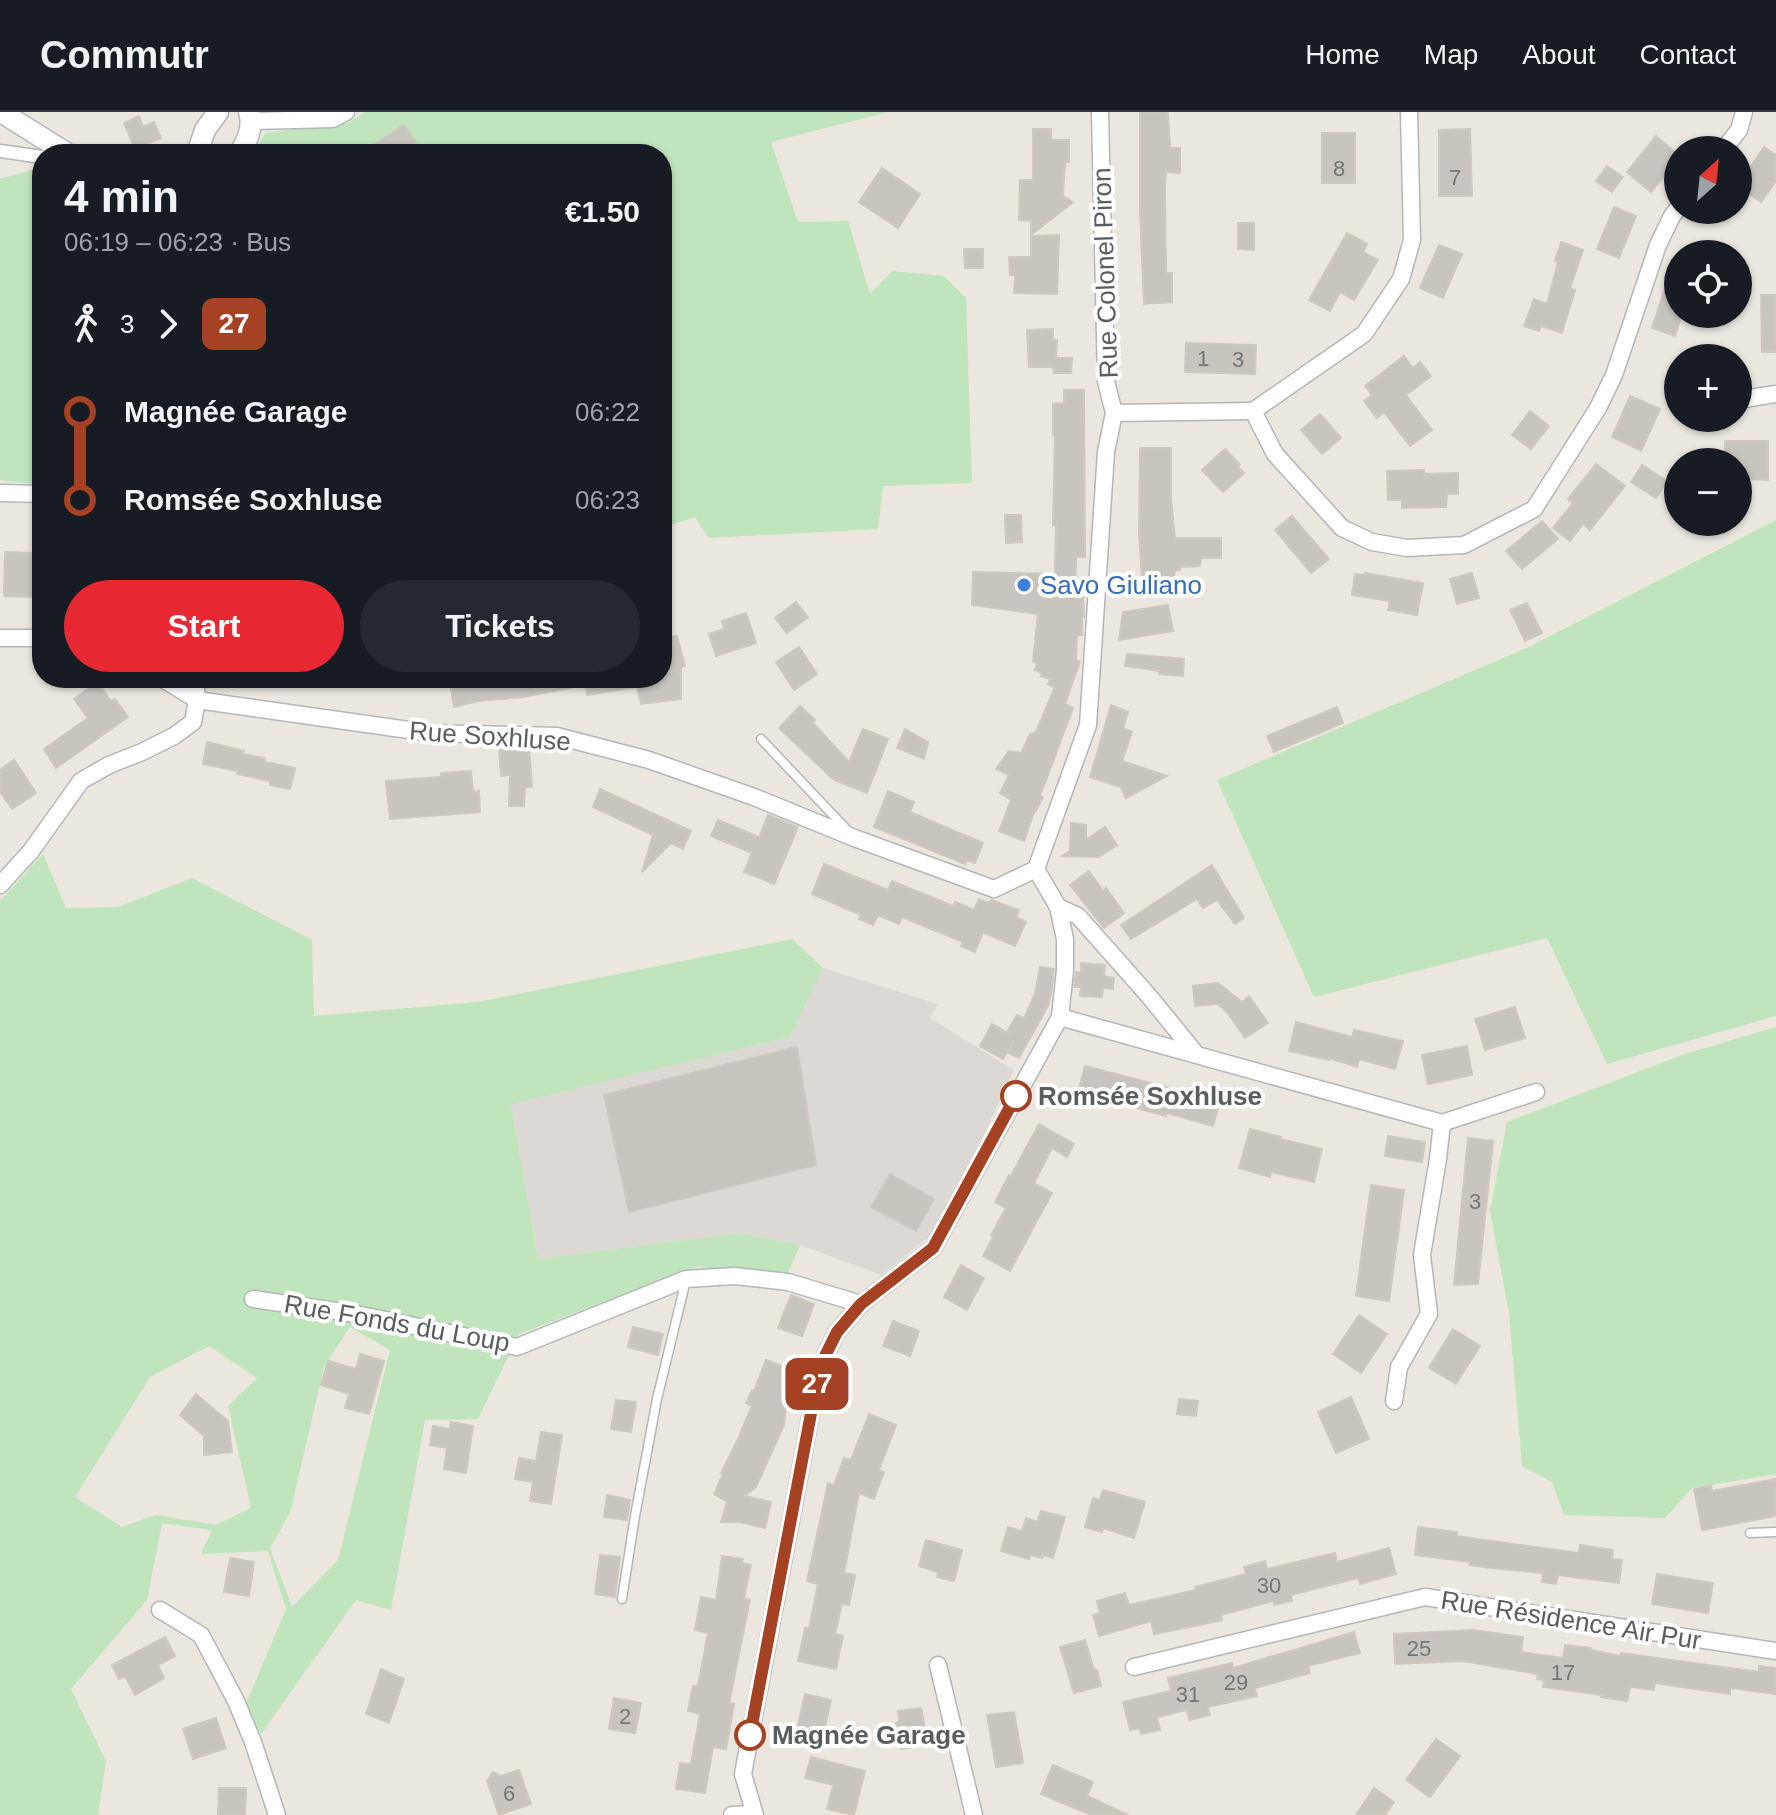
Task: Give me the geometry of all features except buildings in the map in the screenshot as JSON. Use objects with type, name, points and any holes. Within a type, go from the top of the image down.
[{"type":"street","points":[[1,112],[52,144]]},
{"type":"street","points":[[200,144],[205,130],[218,112]]},
{"type":"street","points":[[245,144],[251,117],[333,119],[346,112]]},
{"type":"street","name":"Rue Colonel Piron","points":[[1036,869],[1088,725],[1106,452],[1114,413],[1106,381],[1100,112]]},
{"type":"street","points":[[1114,413],[1253,411],[1364,334],[1401,279],[1412,240],[1409,112]]},
{"type":"street","points":[[1734,136],[1744,112]]},
{"type":"street","points":[[0,151],[32,156]]},
{"type":"street","points":[[1253,411],[1275,454],[1342,528],[1372,542],[1407,548],[1464,545],[1534,509],[1598,408],[1614,375],[1658,245],[1668,224]]},
{"type":"street","points":[[1752,398],[1776,394]]},
{"type":"street","points":[[0,493],[32,494]]},
{"type":"street","points":[[0,638],[32,638]]},
{"type":"street","points":[[177,688],[197,700]]},
{"type":"street","points":[[0,885],[31,851],[81,781],[174,736],[193,722],[196,688]]},
{"type":"street","name":"Rue Soxhluse","points":[[197,700],[430,733],[557,736],[649,760],[994,889],[1036,869]]},
{"type":"street","points":[[732,1815],[754,1815],[743,1774],[820,1366],[837,1332],[861,1304],[933,1248],[1060,1017],[1065,939],[1058,907],[1036,869]]},
{"type":"street","points":[[1058,907],[1078,916],[1197,1055]]},
{"type":"street","points":[[1060,1017],[1442,1123],[1536,1092]]},
{"type":"street","points":[[1394,1401],[1399,1367],[1429,1314],[1422,1255],[1442,1123]]},
{"type":"street","name":"Rue Fonds du Loup","points":[[253,1299],[356,1314],[517,1347],[686,1279],[735,1276],[788,1282],[861,1304]]},
{"type":"street","name":"Rue Résidence Air Pur","points":[[1134,1667],[1425,1597],[1776,1651]]},
{"type":"street","points":[[160,1610],[201,1635],[236,1701],[277,1815]]},
{"type":"street","points":[[938,1665],[974,1815]]},
{"type":"lane","points":[[761,739],[857,839]]},
{"type":"lane","points":[[622,1599],[657,1399],[686,1279]]},
{"type":"lane","points":[[1750,1533],[1776,1532]]},
{"type":"shaded area","points":[[823,968],[938,1004],[930,1018],[1014,1070],[941,1227],[881,1275],[800,1245],[739,1233],[538,1259],[511,1103],[790,1037]]},
{"type":"green space","points":[[365,112],[889,112],[771,142],[798,222],[848,221],[870,294],[892,271],[944,276],[966,298],[972,483],[883,486],[878,529],[709,538],[695,517],[672,525],[672,144],[259,144],[265,133],[348,123]]},
{"type":"green space","points":[[32,170],[32,484],[0,480],[0,179]]},
{"type":"green space","points":[[1776,520],[1776,1016],[1607,1064],[1547,938],[1314,997],[1217,780],[1529,647],[1745,536],[1752,536],[1752,532]]},
{"type":"green space","points":[[43,854],[66,908],[118,907],[192,878],[312,940],[314,1016],[478,1002],[792,939],[823,968],[790,1037],[511,1104],[538,1259],[739,1233],[800,1245],[787,1275],[698,1267],[519,1334],[478,1419],[425,1420],[391,1610],[356,1600],[261,1734],[246,1704],[286,1609],[268,1551],[201,1554],[212,1530],[162,1523],[147,1600],[71,1689],[106,1761],[98,1815],[0,1815],[0,901]],"holes":[[[350,1327],[390,1350],[338,1560],[292,1607],[270,1548],[290,1513],[324,1367]],[[209,1346],[257,1378],[228,1406],[251,1508],[216,1525],[156,1515],[122,1527],[75,1497],[150,1377]]]},
{"type":"green space","points":[[1776,1027],[1776,1474],[1692,1488],[1665,1518],[1564,1515],[1552,1482],[1522,1466],[1509,1313],[1490,1211],[1507,1122],[1685,1054]]},
{"type":"bus line","name":"27","points":[[750,1735],[820,1366],[837,1332],[861,1304],[933,1248],[1016,1096]]},
{"type":"place","name":"Savo Giuliano","points":[[1024,585]]},
{"type":"place","name":"Romsée Soxhluse","points":[[1016,1096]]},
{"type":"place","name":"Magnée Garage","points":[[750,1735]]}]
